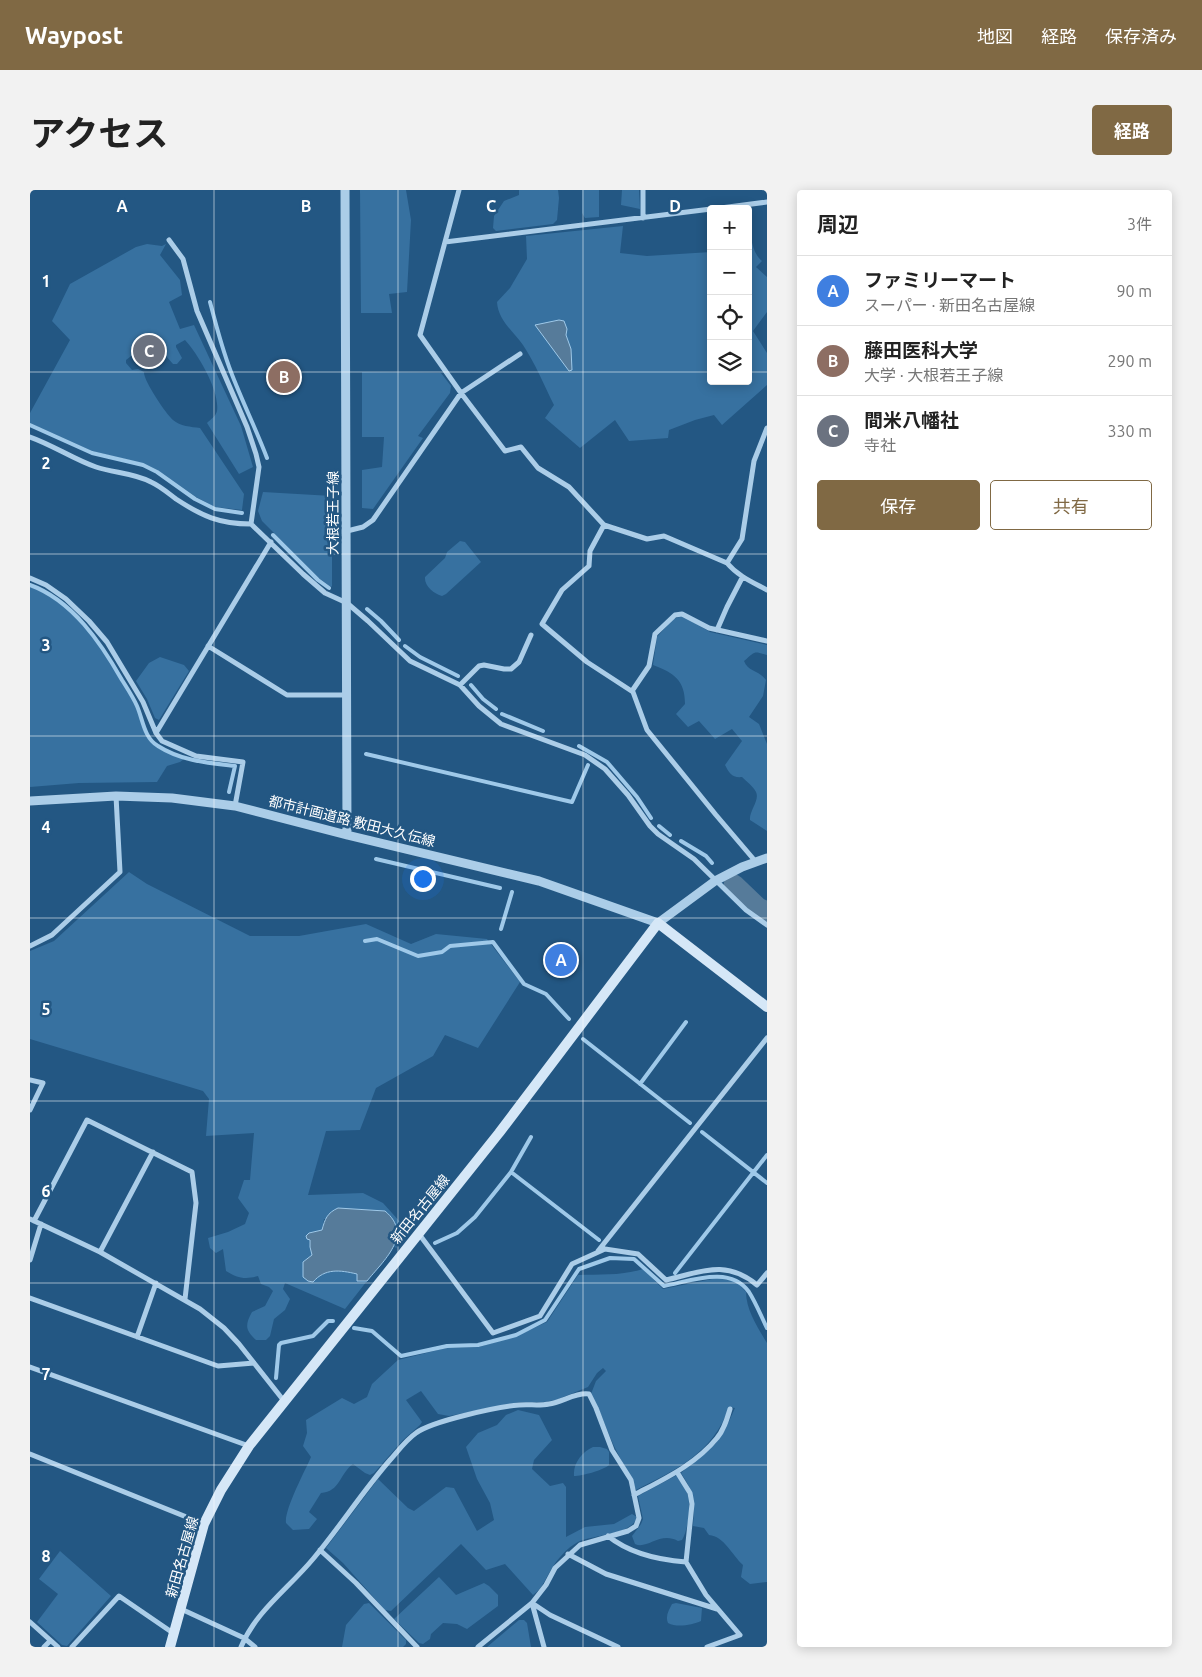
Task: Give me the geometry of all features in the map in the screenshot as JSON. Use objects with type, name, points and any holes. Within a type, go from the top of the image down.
[{"type":"main road","points":[[658,923],[767,1007]]},
{"type":"main road","name":"新田名古屋線","points":[[170,1647],[204,1524],[221,1490],[248,1446],[500,1133],[658,923]]},
{"type":"street","name":"大根若王子線","points":[[345,190],[347,835]]},
{"type":"street","points":[[458,190],[420,335],[505,451],[521,447],[538,468],[570,487],[604,525],[647,539],[664,536],[727,563],[742,578],[767,590]]},
{"type":"street","points":[[643,190],[643,218]]},
{"type":"street","points":[[743,205],[767,202]]},
{"type":"street","points":[[445,242],[707,210]]},
{"type":"street","points":[[169,240],[183,258],[197,311],[247,427],[256,454],[259,467],[250,524]]},
{"type":"street","points":[[347,531],[363,527],[373,520],[461,393],[520,354]]},
{"type":"street","points":[[727,563],[742,539],[754,462],[767,428]]},
{"type":"street","points":[[30,437],[93,466],[139,476],[152,482],[184,504],[215,520],[230,524],[250,524],[325,593],[347,603],[410,661],[460,685],[479,706],[502,724],[584,755],[605,769],[658,834],[694,859],[746,910],[767,925]]},
{"type":"street","points":[[604,525],[590,551],[589,566],[562,590],[542,624],[587,662],[632,691],[647,730],[756,862]]},
{"type":"street","points":[[156,733],[270,542]]},
{"type":"street","points":[[30,578],[46,585],[66,599],[107,642],[143,702],[156,733],[162,741],[196,756],[243,762],[235,806]]},
{"type":"street","points":[[717,630],[726,607],[742,578]]},
{"type":"street","points":[[632,691],[649,666],[655,634],[675,615],[682,614],[709,628],[767,641]]},
{"type":"street","points":[[460,685],[479,666],[511,669],[519,662],[530,635]]},
{"type":"street","points":[[208,646],[287,695],[347,694]]},
{"type":"street","points":[[30,946],[52,935],[120,872],[116,796]]},
{"type":"street","name":"都市計画道路 敷田大久伝線","points":[[30,801],[116,796],[172,798],[235,806],[539,881],[658,923]]},
{"type":"street","points":[[658,923],[715,880],[767,858]]},
{"type":"street","points":[[598,1252],[767,1038]]},
{"type":"street","points":[[30,1080],[43,1083],[30,1110]]},
{"type":"street","points":[[185,1299],[196,1203],[192,1172],[87,1120],[32,1220],[100,1252],[185,1299],[224,1328],[284,1401]]},
{"type":"street","points":[[100,1252],[153,1152]]},
{"type":"street","points":[[30,1260],[42,1224]]},
{"type":"street","points":[[418,1234],[493,1333],[540,1316],[572,1264],[605,1249],[638,1254],[666,1280],[715,1268],[732,1271],[749,1278],[757,1285],[767,1273]]},
{"type":"street","points":[[137,1337],[156,1283]]},
{"type":"street","points":[[30,1298],[218,1366],[254,1363]]},
{"type":"street","points":[[30,1367],[248,1446]]},
{"type":"street","points":[[241,1647],[244,1638],[264,1609],[302,1572],[374,1478],[417,1432],[440,1422],[500,1408],[554,1403],[582,1393],[589,1394],[612,1450],[631,1480],[639,1518],[636,1526],[628,1531],[580,1544],[555,1568],[546,1585],[532,1603],[478,1647]]},
{"type":"street","points":[[634,1495],[684,1469],[718,1437],[730,1410]]},
{"type":"street","points":[[30,1454],[204,1524]]},
{"type":"street","points":[[678,1472],[690,1493],[692,1504],[686,1562],[706,1595],[740,1635],[706,1647]]},
{"type":"street","points":[[608,1536],[616,1543],[651,1556],[686,1562]]},
{"type":"street","points":[[320,1550],[356,1583],[417,1647]]},
{"type":"street","points":[[568,1554],[606,1574],[718,1609]]},
{"type":"street","points":[[72,1647],[119,1596],[173,1634]]},
{"type":"street","points":[[532,1603],[544,1647]]},
{"type":"street","points":[[532,1603],[550,1615],[618,1647]]},
{"type":"street","points":[[181,1609],[244,1638],[255,1647]]},
{"type":"street","points":[[30,1622],[58,1647]]},
{"type":"street","points":[[44,1647],[50,1640]]},
{"type":"shaded area","points":[[360,190],[406,190],[411,220],[407,292],[389,294],[392,313],[361,313]]},
{"type":"shaded area","points":[[519,190],[558,190],[557,220],[553,224],[496,231],[493,228],[494,216],[504,201],[519,195]]},
{"type":"shaded area","points":[[582,190],[599,190],[599,217],[585,218],[582,213]]},
{"type":"shaded area","points":[[622,190],[639,190],[640,209],[621,205]]},
{"type":"shaded area","points":[[623,226],[620,253],[647,256],[707,252],[707,385],[752,385],[752,241],[756,253],[762,261],[756,267],[767,277],[767,312],[753,331],[767,353],[767,385],[722,425],[714,415],[669,430],[668,438],[629,441],[615,420],[580,448],[545,418],[554,405],[523,345],[503,320],[497,302],[510,288],[527,259],[526,236]]},
{"type":"shaded area","points":[[147,244],[162,246],[166,244],[160,255],[180,280],[182,295],[169,302],[180,329],[194,325],[241,426],[253,467],[239,474],[207,423],[217,411],[215,393],[202,363],[185,340],[176,345],[182,358],[177,364],[173,364],[152,340],[126,360],[126,363],[132,370],[138,369],[144,372],[160,404],[173,420],[182,425],[200,428],[244,494],[242,510],[215,507],[145,464],[92,451],[30,423],[30,413],[70,340],[52,321],[70,284],[136,247]]},
{"type":"shaded area","points":[[559,320],[564,321],[571,349],[572,370],[569,371],[535,325]]},
{"type":"shaded area","points":[[362,372],[441,373],[451,386],[450,393],[418,436],[423,438],[373,509],[362,508],[362,470],[382,467],[384,437],[362,437]]},
{"type":"shaded area","points":[[263,492],[332,496],[331,587],[320,579],[262,521],[258,511]]},
{"type":"shaded area","points":[[460,541],[465,542],[481,562],[446,594],[439,595],[428,586],[425,577],[445,558],[447,552]]},
{"type":"shaded area","points":[[30,587],[59,603],[84,626],[105,654],[133,699],[147,737],[162,750],[184,759],[167,766],[157,782],[79,783],[30,787]]},
{"type":"shaded area","points":[[683,616],[710,632],[767,645],[767,655],[755,653],[744,661],[748,667],[766,680],[763,696],[749,717],[759,724],[767,744],[767,831],[750,820],[757,798],[755,790],[742,777],[736,777],[731,774],[725,765],[742,741],[732,729],[715,739],[699,721],[688,727],[676,714],[685,704],[683,689],[680,683],[677,678],[667,671],[653,665],[657,637],[673,619]]},
{"type":"shaded area","points":[[160,657],[184,665],[189,671],[159,720],[155,718],[147,699],[136,681],[149,663]]},
{"type":"shaded area","points":[[129,872],[147,884],[250,936],[299,936],[366,924],[411,944],[436,934],[487,939],[520,982],[478,1048],[445,1035],[433,1056],[376,1088],[360,1130],[326,1131],[308,1195],[363,1193],[383,1203],[410,1233],[396,1248],[394,1246],[397,1237],[324,1219],[322,1230],[309,1233],[312,1255],[303,1262],[313,1282],[323,1274],[333,1271],[357,1274],[357,1281],[367,1281],[345,1309],[285,1283],[283,1289],[290,1299],[285,1310],[274,1319],[270,1336],[266,1340],[256,1340],[248,1330],[247,1324],[252,1312],[265,1306],[273,1291],[261,1284],[258,1276],[241,1278],[226,1271],[223,1249],[216,1253],[210,1248],[208,1238],[245,1224],[249,1213],[238,1198],[244,1180],[250,1180],[254,1133],[206,1136],[209,1099],[203,1091],[30,1039],[30,951],[54,941]]},
{"type":"shaded area","points":[[338,1208],[385,1211],[393,1220],[397,1229],[393,1248],[367,1281],[357,1281],[357,1274],[333,1271],[323,1274],[313,1282],[308,1281],[303,1277],[303,1262],[312,1255],[310,1240],[306,1236],[309,1233],[322,1230],[327,1217]]},
{"type":"shaded area","points":[[643,1269],[663,1289],[717,1278],[737,1282],[746,1292],[750,1312],[767,1343],[767,1582],[750,1584],[741,1577],[743,1565],[723,1542],[709,1535],[704,1528],[693,1526],[693,1498],[681,1473],[715,1444],[726,1428],[735,1408],[729,1407],[722,1423],[713,1436],[692,1458],[666,1475],[636,1490],[613,1445],[591,1394],[596,1381],[606,1371],[603,1368],[597,1373],[588,1387],[556,1400],[519,1402],[449,1416],[438,1414],[421,1391],[406,1400],[422,1422],[374,1473],[370,1475],[365,1473],[353,1464],[336,1486],[327,1492],[321,1493],[309,1512],[317,1519],[309,1529],[293,1530],[286,1523],[291,1500],[311,1457],[303,1446],[307,1433],[306,1420],[342,1398],[354,1404],[367,1397],[372,1384],[398,1360],[446,1348],[479,1347],[516,1336],[547,1322],[578,1275],[619,1274]]},
{"type":"shaded area","points":[[518,1410],[539,1415],[552,1440],[534,1460],[532,1469],[550,1486],[563,1483],[566,1487],[566,1537],[585,1527],[614,1524],[632,1514],[637,1517],[628,1528],[611,1534],[585,1539],[574,1544],[559,1558],[542,1586],[533,1595],[505,1564],[486,1570],[461,1544],[391,1611],[385,1610],[343,1563],[326,1548],[378,1479],[408,1508],[414,1511],[446,1487],[454,1488],[477,1531],[494,1520],[490,1503],[477,1479],[466,1447],[478,1433],[497,1425],[506,1415]]},
{"type":"shaded area","points":[[593,1447],[607,1449],[609,1452],[609,1465],[603,1469],[574,1476],[579,1458]]},
{"type":"shaded area","points":[[677,1475],[687,1493],[689,1501],[687,1525],[682,1540],[665,1538],[644,1545],[635,1544],[632,1536],[643,1519],[638,1496]]},
{"type":"shaded area","points":[[60,1551],[111,1596],[67,1646],[62,1645],[37,1622],[58,1594],[39,1579]]},
{"type":"shaded area","points":[[439,1577],[456,1595],[484,1583],[498,1595],[498,1606],[467,1629],[457,1624],[443,1623],[431,1634],[430,1639],[423,1644],[419,1643],[394,1619]]},
{"type":"shaded area","points":[[369,1603],[406,1640],[406,1644],[403,1647],[342,1647],[346,1625],[364,1604]]},
{"type":"shaded area","points":[[676,1603],[702,1608],[701,1621],[684,1625],[668,1623],[669,1611],[672,1604]]},
{"type":"shaded area","points":[[519,1620],[524,1620],[527,1623],[531,1647],[487,1647]]},
{"type":"waterway","points":[[210,302],[219,337],[235,383],[267,458]]},
{"type":"waterway","points":[[30,425],[92,453],[143,465],[157,472],[195,499],[215,509],[242,513]]},
{"type":"waterway","points":[[273,535],[318,580],[329,588]]},
{"type":"waterway","points":[[30,585],[59,601],[84,624],[95,638],[132,696],[147,734],[153,743],[186,758],[235,766],[229,792]]},
{"type":"waterway","points":[[367,609],[399,640]]},
{"type":"waterway","points":[[405,646],[420,657],[458,676]]},
{"type":"waterway","points":[[471,685],[483,699],[496,709]]},
{"type":"waterway","points":[[502,714],[543,731]]},
{"type":"waterway","points":[[579,746],[607,762],[637,797],[651,818]]},
{"type":"waterway","points":[[366,754],[572,802],[588,765]]},
{"type":"waterway","points":[[659,826],[670,835]]},
{"type":"waterway","points":[[681,841],[706,856],[712,863]]},
{"type":"waterway","points":[[376,859],[500,888]]},
{"type":"waterway","points":[[734,885],[758,908],[767,912]]},
{"type":"waterway","points":[[501,929],[512,892]]},
{"type":"waterway","points":[[365,941],[377,939],[418,956],[442,952],[450,946],[493,942],[524,984],[546,994],[569,1019]]},
{"type":"waterway","points":[[640,1084],[686,1022]]},
{"type":"waterway","points":[[583,1039],[690,1123]]},
{"type":"waterway","points":[[702,1132],[767,1183]]},
{"type":"waterway","points":[[435,1243],[457,1233],[475,1217],[511,1172],[531,1137]]},
{"type":"waterway","points":[[675,1273],[767,1155]]},
{"type":"waterway","points":[[511,1172],[599,1240]]},
{"type":"waterway","points":[[354,1328],[372,1331],[401,1356],[447,1346],[478,1345],[516,1335],[545,1320],[579,1269],[610,1258],[634,1259],[664,1286],[710,1277],[732,1279],[749,1292],[767,1328]]},
{"type":"waterway","points":[[276,1378],[279,1345],[313,1336],[328,1321],[333,1321]]},
{"type":"place","name":"間米八幡社","points":[[149,351]]},
{"type":"place","name":"藤田医科大学","points":[[284,377]]},
{"type":"place","name":"ファミリーマート","points":[[561,960]]}]
